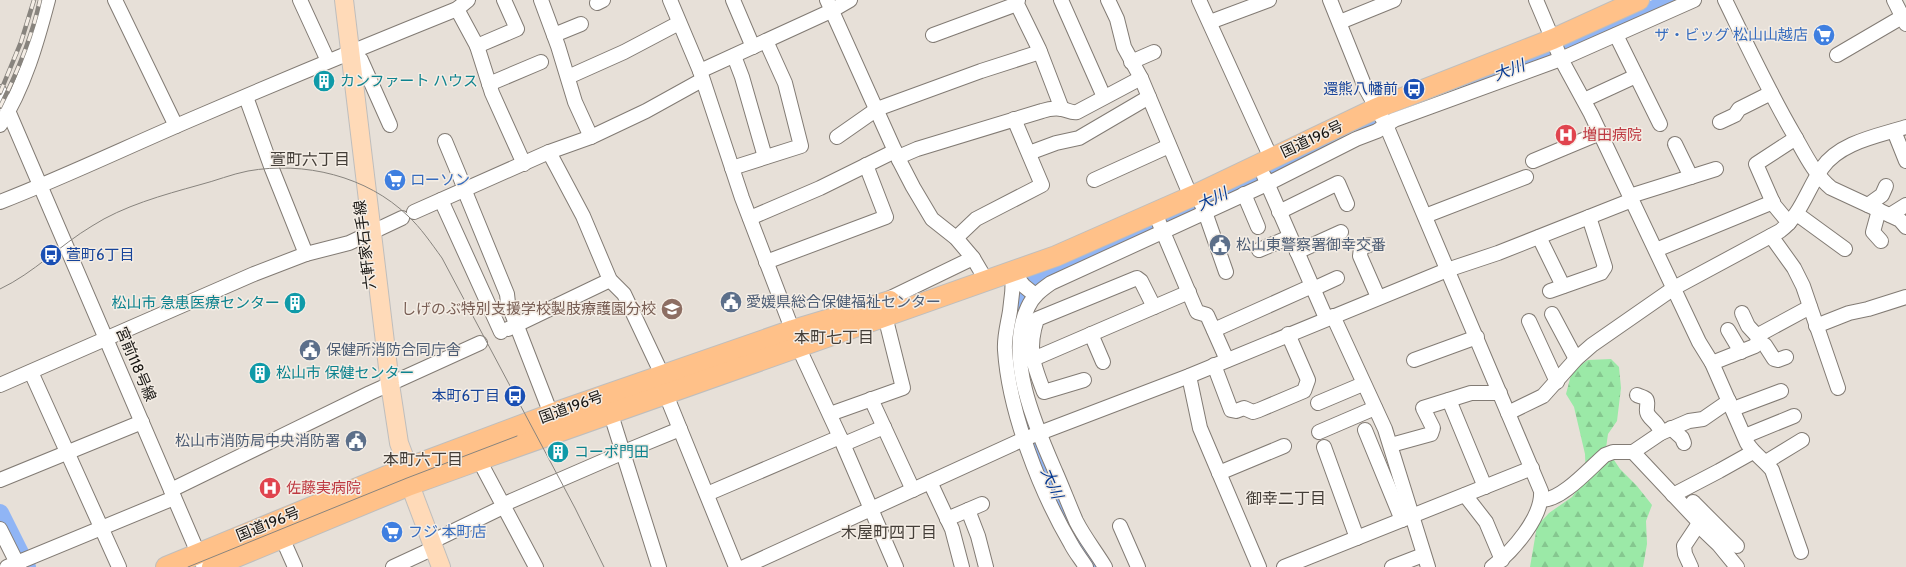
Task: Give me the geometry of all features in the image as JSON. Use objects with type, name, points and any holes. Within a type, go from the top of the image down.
[{"type":"highway","name":"国道196号","points":[[405,474],[479,460],[607,404],[796,338],[882,310],[986,280],[1026,287],[1056,256],[1160,223],[1199,202],[1382,117],[1558,50],[1636,12]]},
{"type":"highway","name":"国道196号","points":[[166,567],[204,562],[405,474],[551,414],[607,404]]},
{"type":"main road","name":"六軒家石手線","points":[[334,0],[340,56],[368,235],[386,386],[390,445],[405,474],[441,567]]},
{"type":"main road","name":"六軒家石手線","points":[[340,56],[344,0]]},
{"type":"street","points":[[0,125],[9,112],[32,55],[48,0]]},
{"type":"street","points":[[115,0],[176,126]]},
{"type":"street","points":[[300,0],[340,56],[361,60],[390,125]]},
{"type":"street","points":[[0,202],[41,186],[340,56],[457,9],[468,0]]},
{"type":"street","points":[[477,46],[517,29],[504,0]]},
{"type":"street","points":[[541,0],[568,77],[575,102],[591,137]]},
{"type":"street","points":[[670,0],[701,76],[750,218],[796,338],[842,440],[896,567]]},
{"type":"street","points":[[734,0],[753,47]]},
{"type":"street","points":[[0,385],[107,340],[254,274],[306,254],[349,243],[549,152],[591,137],[646,111],[734,56],[766,41],[829,5],[850,0]]},
{"type":"street","points":[[1061,0],[1104,97]]},
{"type":"street","points":[[1108,0],[1117,19],[1124,47],[1141,78],[1169,146],[1199,202],[1226,272]]},
{"type":"street","points":[[1199,0],[1210,22],[1279,212],[1313,287],[1375,408],[1391,445],[1406,518]]},
{"type":"street","points":[[1210,22],[1269,0]]},
{"type":"street","points":[[1330,0],[1365,87],[1382,117],[1477,337],[1532,468],[1541,491],[1542,500],[1537,512],[1516,546],[1497,563],[1486,522],[1465,495]]},
{"type":"street","points":[[1340,22],[1394,0]]},
{"type":"street","points":[[1536,0],[1558,50],[1600,133],[1699,342],[1712,363],[1752,452],[1766,462],[1772,470],[1801,552]]},
{"type":"street","points":[[1558,50],[1616,35],[1636,12],[1694,0]]},
{"type":"street","points":[[1725,0],[1771,93],[1818,175],[1831,188],[1900,220],[1906,227]]},
{"type":"street","points":[[1838,55],[1904,20],[1894,0]]},
{"type":"street","points":[[933,35],[1017,2],[1040,52],[1062,109]]},
{"type":"street","points":[[829,5],[897,155],[932,219],[956,238],[973,258],[986,280]]},
{"type":"street","points":[[457,9],[477,46],[489,84],[524,164]]},
{"type":"street","points":[[568,77],[624,52],[679,23]]},
{"type":"street","points":[[554,36],[581,24]]},
{"type":"street","points":[[1616,35],[1660,124]]},
{"type":"street","points":[[732,168],[801,146],[784,83],[766,41]]},
{"type":"street","points":[[838,137],[877,109],[981,71],[1040,52]]},
{"type":"street","points":[[1131,62],[1154,52]]},
{"type":"street","points":[[734,56],[765,157]]},
{"type":"street","points":[[489,84],[541,62]]},
{"type":"street","points":[[1584,100],[1636,76]]},
{"type":"street","points":[[750,218],[820,188],[866,165],[897,155],[903,155],[913,150],[1051,108],[1062,109],[1072,113],[1078,112],[1141,78]]},
{"type":"street","name":"宮前118号線","points":[[0,92],[173,494],[204,562]]},
{"type":"street","points":[[1720,122],[1735,115],[1738,109],[1771,93]]},
{"type":"street","points":[[246,97],[272,169],[306,254]]},
{"type":"street","points":[[1029,153],[1079,138],[1149,97]]},
{"type":"street","points":[[956,238],[976,220],[1042,185],[1014,119]]},
{"type":"street","points":[[1508,413],[1544,396],[1576,359],[1604,335],[1635,316],[1674,288],[1771,236],[1793,219],[1818,175],[1831,159],[1852,146],[1900,129],[1906,161]]},
{"type":"street","points":[[1533,161],[1600,133]]},
{"type":"street","points":[[1796,138],[1756,164],[1773,202],[1782,215],[1793,219],[1845,249]]},
{"type":"street","points":[[445,141],[507,294],[508,303],[516,325],[551,414]]},
{"type":"street","points":[[1675,144],[1692,177]]},
{"type":"street","points":[[1094,180],[1169,146]]},
{"type":"street","points":[[549,152],[583,216],[610,280],[624,294],[664,384],[680,429],[736,567]]},
{"type":"street","points":[[766,262],[886,217],[866,165]]},
{"type":"street","points":[[744,567],[1032,436],[1189,376],[1378,297],[1447,270],[1498,253],[1539,237],[1631,198],[1716,169]]},
{"type":"street","points":[[1199,202],[1244,194],[1265,171]]},
{"type":"street","points":[[1425,216],[1526,177]]},
{"type":"street","points":[[1279,212],[1338,183],[1347,204]]},
{"type":"street","points":[[1881,241],[1873,232],[1882,195],[1886,186]]},
{"type":"street","points":[[1244,194],[1258,227]]},
{"type":"street","points":[[441,200],[497,334],[610,280]]},
{"type":"street","points":[[1656,250],[1773,202]]},
{"type":"street","points":[[1879,210],[1906,205]]},
{"type":"street","points":[[1539,237],[1557,289],[1601,273],[1605,267],[1589,217]]},
{"type":"street","points":[[1084,380],[1044,392],[1018,361],[1005,337],[1012,295],[1026,287],[1051,283],[1160,223],[1197,312],[1207,315],[1228,360]]},
{"type":"street","points":[[1297,252],[1341,232]]},
{"type":"street","points":[[1771,236],[1794,268],[1810,307],[1838,388]]},
{"type":"street","points":[[1259,250],[1290,237]]},
{"type":"street","points":[[1369,245],[1361,248],[1360,256],[1378,297]]},
{"type":"street","points":[[830,414],[903,388],[882,310],[973,258]]},
{"type":"street","points":[[1018,361],[1034,329],[1037,319],[1137,278],[1141,281],[1154,307]]},
{"type":"street","points":[[1214,330],[1337,278]]},
{"type":"street","points":[[1026,287],[1028,306],[1022,324],[1018,361],[1032,436],[1048,499],[1071,545],[1086,567]]},
{"type":"street","points":[[1018,361],[1091,334],[1189,292]]},
{"type":"street","points":[[1816,326],[1849,313],[1868,309],[1906,297]]},
{"type":"street","points":[[1712,363],[1756,346],[1762,333],[1810,307]]},
{"type":"street","points":[[1742,313],[1748,326],[1758,339],[1765,345],[1774,359],[1778,360],[1786,357]]},
{"type":"street","points":[[1552,314],[1576,359]]},
{"type":"street","points":[[1529,321],[1557,382]]},
{"type":"street","points":[[1728,330],[1741,352]]},
{"type":"street","points":[[1091,334],[1103,362]]},
{"type":"street","points":[[1214,365],[1231,410],[1236,411],[1244,408],[1253,412],[1285,399],[1304,391],[1308,380],[1288,334]]},
{"type":"street","points":[[1418,354],[1477,337]]},
{"type":"street","points":[[0,529],[14,566],[101,528],[173,494],[386,386],[480,343]]},
{"type":"street","points":[[31,372],[119,567]]},
{"type":"street","points":[[1189,376],[1200,428],[1259,567]]},
{"type":"street","points":[[1480,393],[1493,377]]},
{"type":"street","points":[[1318,403],[1363,384]]},
{"type":"street","points":[[1542,500],[1548,500],[1559,495],[1605,455],[1613,452],[1633,452],[1666,431],[1689,421],[1703,419],[1731,405],[1781,391]]},
{"type":"street","points":[[1391,445],[1431,434],[1433,428],[1423,408],[1471,393],[1500,393]]},
{"type":"street","points":[[1637,395],[1647,401],[1646,411],[1649,417],[1666,431],[1682,438],[1684,443]]},
{"type":"street","points":[[871,399],[913,490]]},
{"type":"street","points":[[1449,400],[1485,487]]},
{"type":"street","points":[[607,404],[624,452],[659,567]]},
{"type":"street","points":[[1319,432],[1375,408]]},
{"type":"street","points":[[1745,436],[1794,416]]},
{"type":"street","points":[[0,480],[142,422]]},
{"type":"street","points":[[707,494],[842,440],[884,427]]},
{"type":"street","points":[[393,567],[503,506],[624,452],[680,429]]},
{"type":"street","points":[[1365,430],[1426,561],[1392,567]]},
{"type":"street","points":[[1032,436],[1077,521],[1105,567]]},
{"type":"street","points":[[1766,462],[1802,440]]},
{"type":"street","points":[[1219,474],[1264,450],[1284,446]]},
{"type":"street","points":[[1324,447],[1357,538]]},
{"type":"street","points":[[1633,452],[1737,546]]},
{"type":"street","points":[[1677,493],[1752,452]]},
{"type":"street","points":[[479,460],[536,567]]},
{"type":"street","points":[[1284,567],[1304,563],[1357,538],[1532,468]]},
{"type":"street","points":[[930,482],[947,519],[962,567]]},
{"type":"street","points":[[1677,493],[1697,520],[1698,524],[1719,545],[1737,567]]},
{"type":"street","points":[[947,519],[982,504]]},
{"type":"street","points":[[968,510],[978,536],[983,566]]},
{"type":"street","points":[[1691,567],[1685,554],[1684,546],[1698,524]]},
{"type":"street","points":[[279,530],[295,567]]},
{"type":"street","points":[[1120,534],[1138,567]]},
{"type":"green space","points":[[1611,359],[1619,367],[1621,388],[1617,421],[1608,434],[1606,448],[1620,469],[1637,486],[1652,505],[1646,521],[1647,544],[1643,567],[1530,567],[1537,526],[1549,513],[1572,497],[1586,478],[1585,454],[1574,407],[1566,394],[1572,371],[1588,360]]},
{"type":"waterway","name":"大川","points":[[1434,98],[1576,45],[1674,0]]},
{"type":"waterway","name":"大川","points":[[1014,343],[1015,325],[1023,299],[1033,284],[1040,278],[1113,246],[1254,177],[1398,112]]},
{"type":"waterway","name":"大川","points":[[1028,419],[1041,460],[1058,500],[1070,525],[1096,567]]},
{"type":"waterway","points":[[0,513],[27,567]]},
{"type":"tram line","points":[[0,289],[36,267],[80,234],[104,219],[144,202],[242,172],[269,168],[312,170],[334,175],[374,191],[392,202],[408,216],[422,231],[442,258],[575,508],[604,567]]},
{"type":"tram line","points":[[188,567],[407,478],[517,436]]},
{"type":"railway","points":[[0,93],[21,42],[34,0]]},
{"type":"railway","points":[[0,107],[23,55],[33,28],[40,0]]},
{"type":"place","name":"ザ・ビッグ 松山山越店","points":[[1824,35]]},
{"type":"place","name":"カンファート ハウス","points":[[324,81]]},
{"type":"place","name":"還熊八幡前","points":[[1414,89]]},
{"type":"place","name":"増田病院","points":[[1566,135]]},
{"type":"place","name":"ローソン","points":[[395,180]]},
{"type":"place","name":"松山東警察署御幸交番","points":[[1220,245]]},
{"type":"place","name":"萱町6丁目","points":[[51,255]]},
{"type":"place","name":"愛媛県総合保健福祉センター","points":[[731,302]]},
{"type":"place","name":"松山市 急患医療センター","points":[[295,303]]},
{"type":"place","name":"しげのぶ特別支援学校製肢療護園分校","points":[[672,309]]},
{"type":"place","name":"保健所消防合同庁舎","points":[[310,350]]},
{"type":"place","name":"松山市 保健センター","points":[[260,373]]},
{"type":"place","name":"本町6丁目","points":[[515,396]]},
{"type":"place","name":"松山市消防局中央消防署","points":[[356,441]]},
{"type":"place","name":"コーポ門田","points":[[558,452]]},
{"type":"place","name":"佐藤実病院","points":[[270,488]]},
{"type":"place","name":"フジ 本町店","points":[[392,532]]},
{"type":"district","name":"萱町六丁目","points":[[310,159]]},
{"type":"district","name":"本町七丁目","points":[[834,337]]},
{"type":"district","name":"本町六丁目","points":[[423,459]]},
{"type":"district","name":"御幸二丁目","points":[[1286,498]]},
{"type":"district","name":"木屋町四丁目","points":[[889,532]]}]
